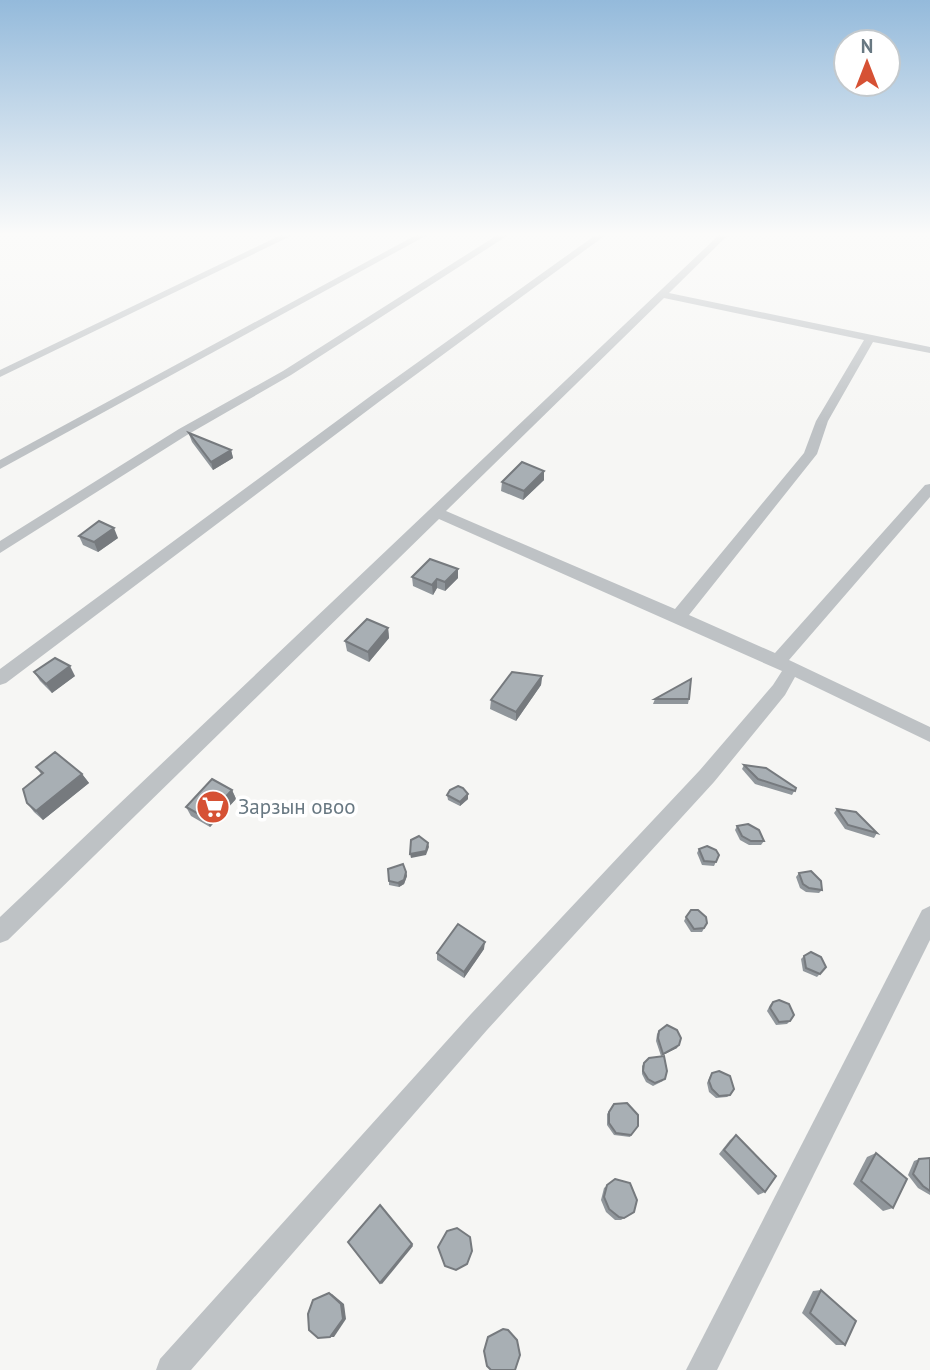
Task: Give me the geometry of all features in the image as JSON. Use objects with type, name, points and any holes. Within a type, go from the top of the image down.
[{"type":"street","points":[[0,374],[158,298]]},
{"type":"street","points":[[0,465],[307,298]]},
{"type":"street","points":[[0,548],[183,432],[287,373],[405,298]]},
{"type":"street","points":[[0,678],[515,298]]},
{"type":"street","points":[[0,932],[660,298]]},
{"type":"street","points":[[677,298],[930,350]]},
{"type":"street","points":[[678,617],[810,454],[821,421],[870,338]]},
{"type":"street","points":[[171,1370],[479,1022],[707,776],[779,690],[785,665],[930,488]]},
{"type":"street","points":[[436,512],[785,665],[930,735]]},
{"type":"street","points":[[701,1370],[930,917]]},
{"type":"building","points":[[189,433],[231,450],[211,462]]},
{"type":"building","points":[[522,462],[544,471],[524,491],[502,482]]},
{"type":"building","points":[[99,521],[114,528],[94,542],[79,536]]},
{"type":"building","points":[[430,559],[458,569],[445,582],[437,579],[432,585],[412,577]]},
{"type":"building","points":[[367,619],[388,628],[368,652],[345,641]]},
{"type":"building","points":[[55,658],[70,666],[46,684],[34,672]]},
{"type":"building","points":[[512,672],[542,676],[516,712],[491,700]]},
{"type":"building","points":[[691,679],[689,699],[655,699]]},
{"type":"building","points":[[55,752],[82,774],[36,811],[27,803],[23,789],[43,773],[36,767]]},
{"type":"building","points":[[744,765],[766,768],[796,788],[795,791],[758,779]]},
{"type":"building","points":[[212,779],[232,790],[206,818],[186,807]]},
{"type":"building","points":[[458,786],[468,794],[460,802],[447,795]]},
{"type":"building","points":[[837,809],[856,812],[877,833],[848,825]]},
{"type":"building","points":[[748,824],[759,830],[764,841],[751,841],[742,836],[737,826]]},
{"type":"building","points":[[419,836],[428,843],[426,851],[410,854],[411,840]]},
{"type":"building","points":[[707,846],[716,850],[719,855],[716,862],[704,861],[699,849]]},
{"type":"building","points":[[403,864],[406,872],[404,880],[398,883],[389,881],[388,869]]},
{"type":"building","points":[[811,871],[821,881],[822,890],[803,884],[799,873]]},
{"type":"building","points":[[691,910],[698,910],[706,917],[704,928],[694,929],[686,917]]},
{"type":"building","points":[[458,924],[485,942],[464,972],[437,953]]},
{"type":"building","points":[[811,952],[821,957],[826,967],[820,974],[806,968],[804,956]]},
{"type":"building","points":[[779,1000],[789,1004],[794,1015],[790,1021],[779,1022],[770,1008],[773,1002]]},
{"type":"building","points":[[667,1025],[677,1030],[681,1038],[679,1045],[663,1054],[658,1038],[659,1031]]},
{"type":"building","points":[[664,1056],[667,1071],[665,1079],[655,1083],[648,1079],[643,1071],[644,1063],[649,1058]]},
{"type":"building","points":[[719,1071],[730,1076],[734,1089],[730,1095],[719,1096],[712,1089],[709,1081],[712,1073]]},
{"type":"building","points":[[627,1103],[638,1115],[638,1126],[631,1135],[616,1133],[609,1123],[609,1112],[614,1104]]},
{"type":"building","points":[[736,1135],[776,1176],[765,1192],[724,1150]]},
{"type":"building","points":[[876,1153],[907,1179],[893,1208],[861,1181]]},
{"type":"building","points":[[930,1158],[930,1191],[913,1174],[919,1159]]},
{"type":"building","points":[[615,1179],[630,1183],[637,1200],[634,1212],[624,1218],[609,1209],[604,1197],[607,1185]]},
{"type":"building","points":[[380,1205],[412,1244],[380,1283],[348,1242]]},
{"type":"building","points":[[457,1228],[470,1237],[472,1251],[467,1264],[456,1270],[445,1266],[438,1247],[447,1231]]},
{"type":"building","points":[[821,1290],[856,1321],[845,1345],[810,1313]]},
{"type":"building","points":[[329,1293],[341,1304],[343,1319],[330,1337],[318,1338],[309,1330],[308,1314],[313,1300]]},
{"type":"building","points":[[503,1329],[508,1330],[517,1340],[520,1355],[515,1370],[491,1370],[487,1366],[484,1351],[488,1337]]},
{"type":"place","name":"Зарзын овоо","points":[[213,807]]}]
